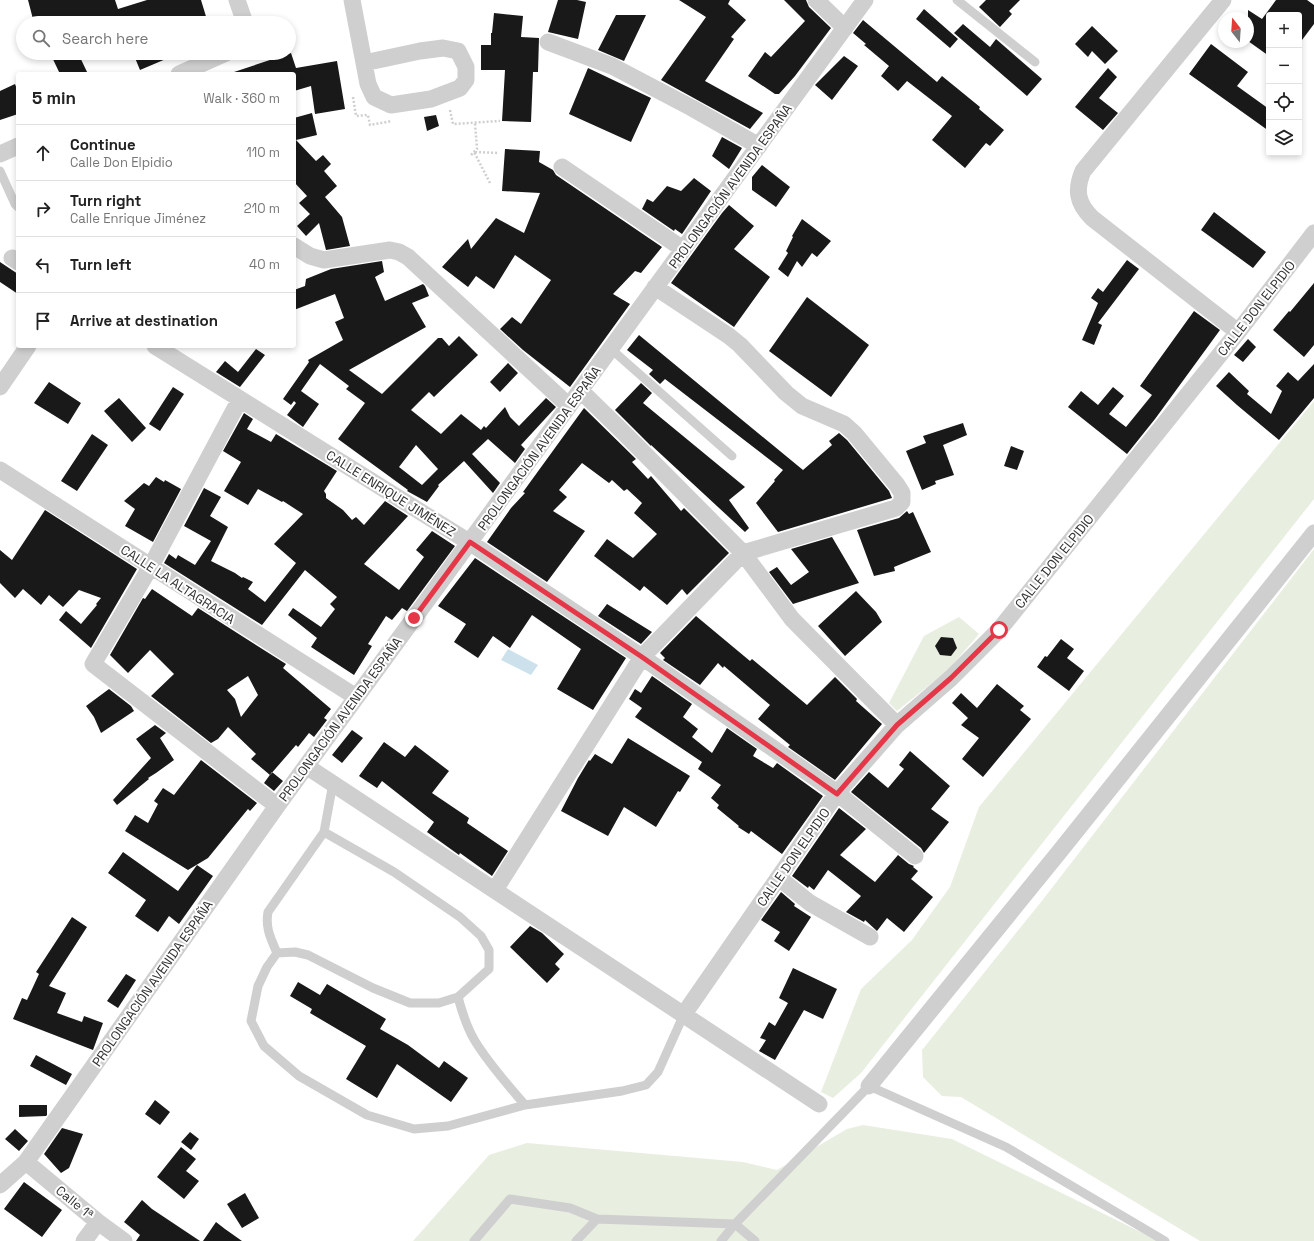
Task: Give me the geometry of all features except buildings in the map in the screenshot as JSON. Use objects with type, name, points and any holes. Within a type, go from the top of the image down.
[{"type":"street","points":[[237,0],[243,16]]},
{"type":"street","points":[[352,0],[364,63],[368,84],[374,97],[390,105],[431,99],[460,88],[466,80],[466,66],[458,51],[443,48],[420,51],[364,63]]},
{"type":"street","points":[[816,0],[845,28]]},
{"type":"street","name":"PROLONGACIÓN AVENIDA ESPAÑA","points":[[0,1184],[26,1162],[277,806],[866,0]]},
{"type":"street","points":[[1223,0],[1083,171],[1079,181],[1078,191],[1084,210],[1092,218],[1238,332]]},
{"type":"street","points":[[548,42],[612,66],[692,108],[759,146]]},
{"type":"street","points":[[184,72],[211,60]]},
{"type":"street","points":[[0,154],[16,147]]},
{"type":"street","points":[[562,167],[683,249]]},
{"type":"street","name":"CALLE DON ELPIDIO","points":[[684,1014],[837,794],[897,725],[951,678],[999,630],[1238,332],[1314,233]]},
{"type":"street","points":[[296,247],[310,256],[324,260],[390,250],[399,252],[408,257],[569,406]]},
{"type":"street","points":[[495,890],[642,657],[743,553],[896,508],[902,502],[902,493],[897,485],[854,432],[844,424],[802,406],[786,393],[740,345],[729,336],[655,287]]},
{"type":"street","points":[[0,387],[27,348]]},
{"type":"street","name":"CALLE ENRIQUE JIMÉNEZ","points":[[158,348],[470,542],[642,657],[837,794],[915,856]]},
{"type":"street","points":[[580,391],[624,433],[743,553],[792,619],[897,725]]},
{"type":"street","points":[[240,399],[151,566],[93,664],[277,806]]},
{"type":"street","name":"CALLE LA ALTAGRACIA","points":[[0,470],[356,697]]},
{"type":"street","points":[[869,1086],[1060,852],[1314,533]]},
{"type":"street","points":[[306,766],[820,1104]]},
{"type":"street","points":[[779,878],[810,904],[870,937]]},
{"type":"street","name":"Calle 1ª","points":[[26,1162],[98,1222],[124,1241]]},
{"type":"street","points":[[84,1241],[98,1222]]},
{"type":"lane","points":[[957,0],[1035,62]]},
{"type":"lane","points":[[0,171],[16,205]]},
{"type":"lane","points":[[611,349],[732,456]]},
{"type":"lane","points":[[277,953],[268,931],[266,921],[268,912],[324,832],[333,783]]},
{"type":"lane","points":[[277,953],[295,952],[308,955],[373,988],[410,1003],[439,1003],[458,997],[489,969],[489,950],[481,936],[460,917],[394,872],[324,832]]},
{"type":"lane","points":[[277,953],[267,967],[258,986],[251,1021],[264,1046],[299,1076],[367,1115],[414,1129],[448,1126],[524,1105],[622,1091],[646,1085],[658,1072],[684,1014]]},
{"type":"lane","points":[[458,997],[463,1015],[474,1040],[493,1067],[524,1105]]},
{"type":"lane","points":[[721,1241],[735,1224],[869,1086],[1006,1147],[1165,1241]]},
{"type":"lane","points":[[474,1241],[510,1199],[570,1208],[597,1219],[735,1224],[755,1241]]},
{"type":"lane","points":[[576,1241],[597,1219]]},
{"type":"path","points":[[450,110],[452,124],[500,121]]},
{"type":"path","points":[[470,156],[477,149],[475,122]]},
{"type":"path","points":[[474,152],[499,153]]},
{"type":"path","points":[[474,152],[490,183]]},
{"type":"shaded area","points":[[1314,401],[1314,499],[861,1073],[833,1098],[821,1092],[861,989],[912,940],[950,887],[979,807]]},
{"type":"shaded area","points":[[1314,549],[1314,1241],[1200,1241],[961,1097],[942,1096],[923,1077],[922,1050],[1041,902]]},
{"type":"shaded area","points":[[959,617],[979,634],[948,670],[897,711],[889,703],[924,636]]},
{"type":"shaded area","points":[[863,1125],[952,1139],[1159,1241],[413,1241],[489,1155],[527,1143],[743,1162],[777,1170],[847,1129]]},
{"type":"water","points":[[508,649],[538,665],[531,675],[501,660]]},
{"type":"route","points":[[414,618],[470,542],[642,657],[837,794],[897,725],[951,678],[999,630]]}]
